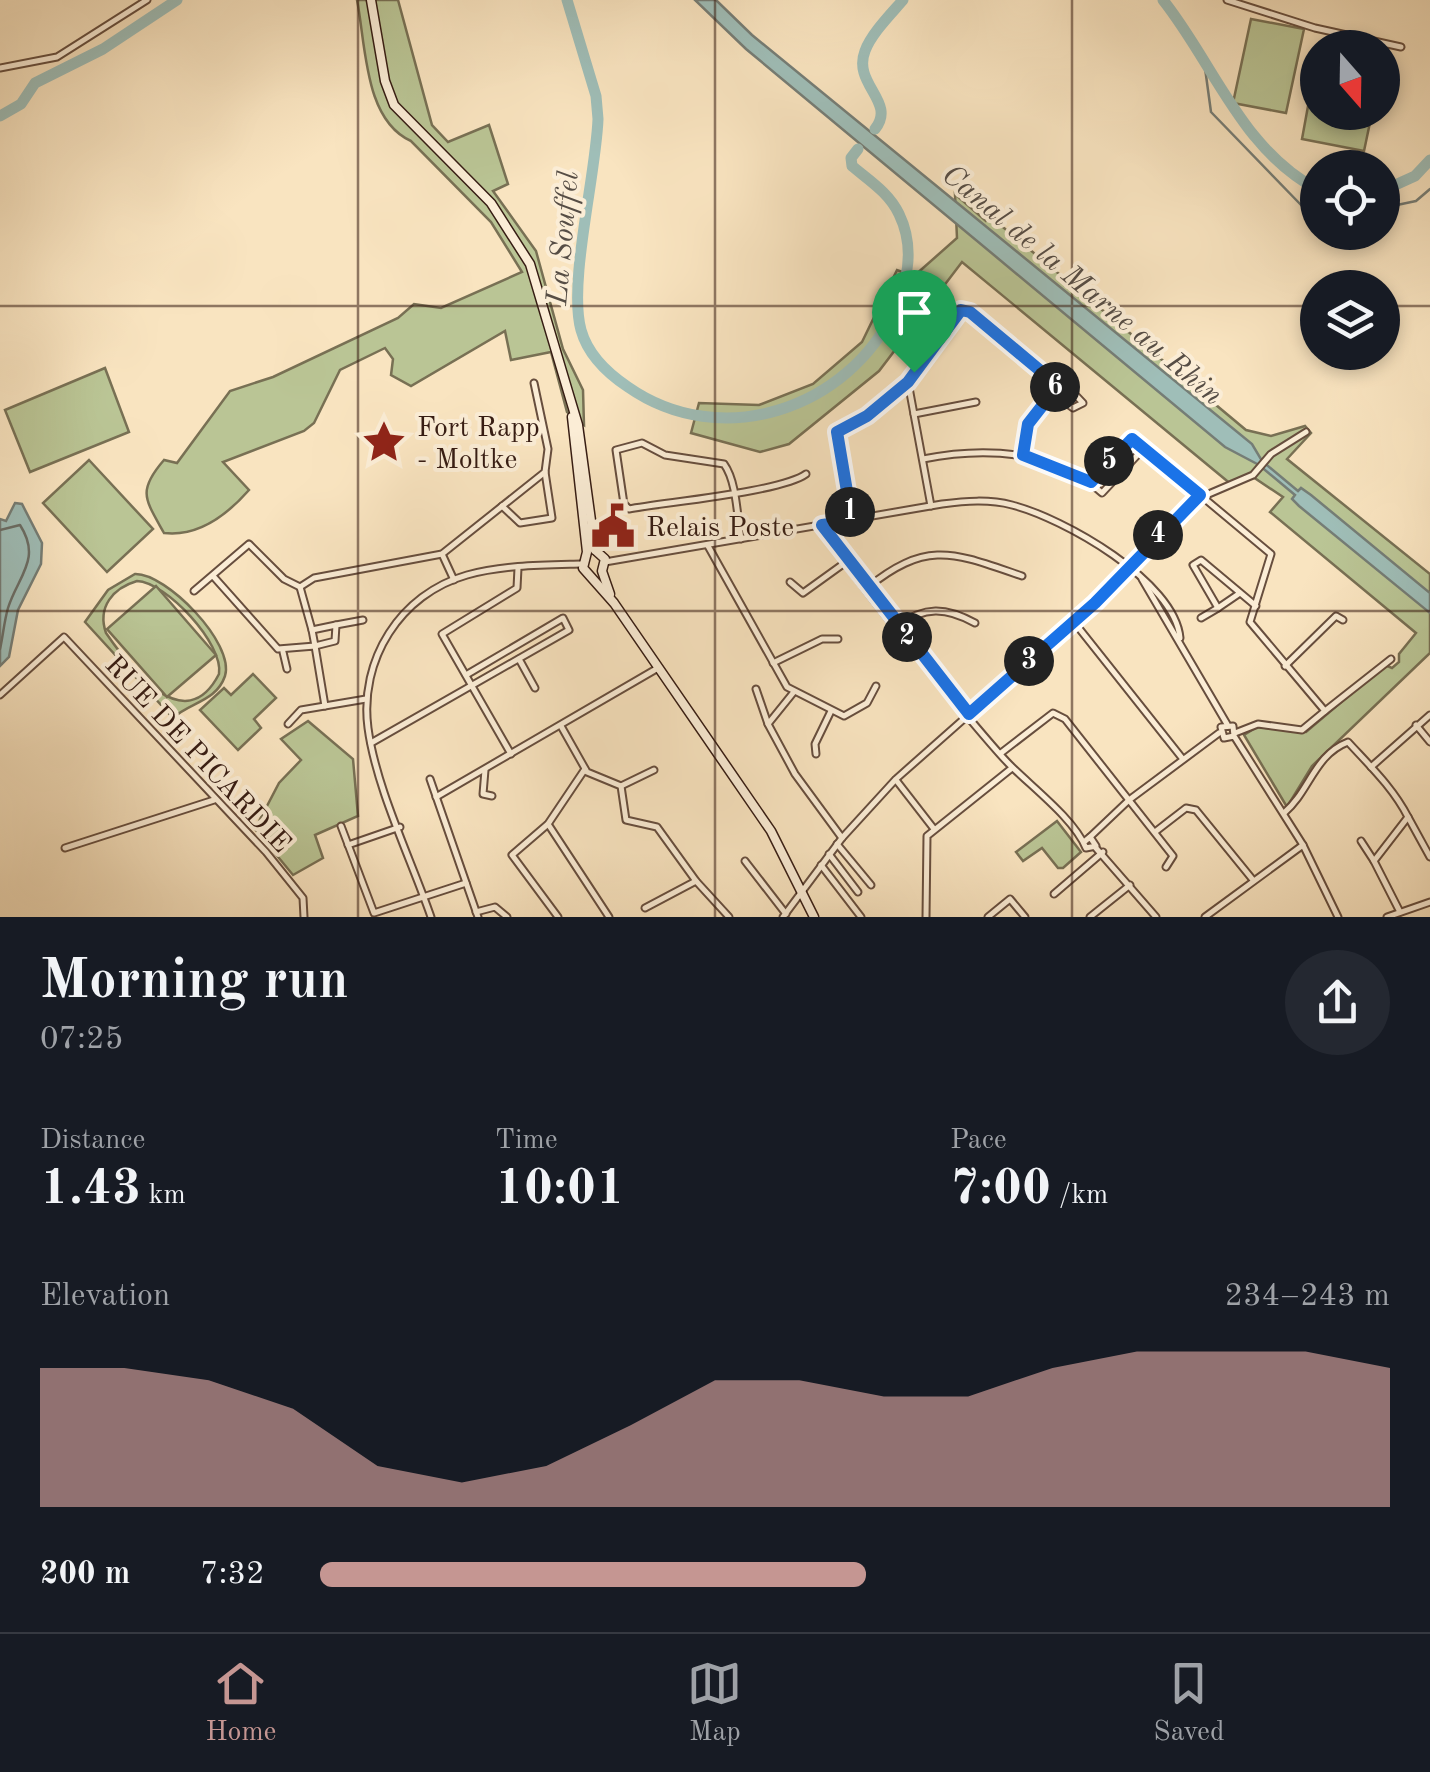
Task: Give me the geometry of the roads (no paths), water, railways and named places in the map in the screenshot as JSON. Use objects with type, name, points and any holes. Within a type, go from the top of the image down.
[{"type":"main road","points":[[370,0],[392,101],[490,204],[518,240],[542,294],[571,402],[591,551],[604,566],[614,603]]},
{"type":"main road","points":[[591,551],[581,564],[614,603],[771,831],[814,917]]},
{"type":"main road","points":[[592,574],[604,566]]},
{"type":"street","points":[[0,68],[56,57],[147,0]]},
{"type":"street","points":[[1227,0],[1315,28],[1402,46]]},
{"type":"street","points":[[852,521],[837,432],[867,416],[908,382],[943,330],[964,310],[1051,378],[1054,389],[1073,408],[1083,403],[1066,384],[1054,389],[1028,424],[1023,455]]},
{"type":"street","points":[[908,382],[931,506]]},
{"type":"street","points":[[502,506],[520,523],[552,518],[545,472],[548,450],[534,383]]},
{"type":"street","points":[[914,414],[976,402]]},
{"type":"street","points":[[746,860],[784,916],[839,841],[896,779],[1074,622],[1200,495],[1254,474],[1267,457],[1306,432]]},
{"type":"street","points":[[1091,482],[1127,440],[1145,448],[1272,554],[1252,627],[1325,711]]},
{"type":"street","points":[[741,539],[732,491],[724,464],[665,455],[642,443],[620,447],[616,454],[624,504],[629,508],[732,491],[797,480],[806,474]]},
{"type":"street","points":[[922,459],[966,453],[1023,455],[1091,482],[1106,492],[1145,448]]},
{"type":"street","points":[[300,587],[314,578],[442,554],[545,472]]},
{"type":"street","points":[[604,566],[931,506],[987,501],[1015,506],[1059,524],[1142,579],[1284,813],[1338,917]]},
{"type":"street","points":[[822,525],[846,562],[1012,768],[1088,849],[1095,847],[1104,852],[1156,917]]},
{"type":"street","points":[[194,591],[252,544],[284,579],[300,587],[326,706]]},
{"type":"street","points":[[708,546],[793,693],[849,715],[867,703],[876,686]]},
{"type":"street","points":[[867,588],[895,566],[935,553],[969,556],[1022,576]]},
{"type":"street","points":[[442,554],[454,580]]},
{"type":"street","points":[[1218,608],[1193,565],[1201,560],[1256,606]]},
{"type":"street","points":[[790,582],[803,593],[846,562]]},
{"type":"street","points":[[431,917],[371,743],[366,699],[373,665],[399,620],[422,598],[454,580],[518,568],[581,564]]},
{"type":"street","points":[[511,755],[442,634],[518,588],[518,568]]},
{"type":"street","points":[[212,576],[284,652],[287,669]]},
{"type":"street","points":[[1201,618],[1240,592]]},
{"type":"street","points":[[898,626],[930,610],[956,613],[975,623]]},
{"type":"street","points":[[1285,666],[1336,616],[1343,620]]},
{"type":"street","points":[[371,743],[570,630],[563,618],[466,675]]},
{"type":"street","points":[[312,630],[363,620]]},
{"type":"street","points":[[1074,622],[1182,758]]},
{"type":"street","points":[[284,652],[335,641],[336,626]]},
{"type":"street","name":"RUE DE PICARDIE","points":[[0,695],[64,637],[303,898],[304,917]]},
{"type":"street","points":[[773,663],[822,639],[838,639]]},
{"type":"street","points":[[519,659],[536,688]]},
{"type":"street","points":[[1220,732],[1224,738],[1258,724],[1302,730],[1391,659]]},
{"type":"street","points":[[436,797],[658,668]]},
{"type":"street","points":[[756,689],[768,724],[795,774],[870,886]]},
{"type":"street","points":[[768,724],[793,693]]},
{"type":"street","points":[[288,724],[301,710],[366,699]]},
{"type":"street","points":[[816,754],[814,744],[831,711]]},
{"type":"street","points":[[1001,754],[1053,713],[1065,719],[1173,856],[1166,868]]},
{"type":"street","points":[[1371,767],[1430,714]]},
{"type":"street","points":[[1084,842],[1129,800],[1228,724]]},
{"type":"street","points":[[1416,725],[1430,742]]},
{"type":"street","points":[[561,726],[585,769],[622,786]]},
{"type":"street","points":[[1284,813],[1302,794],[1315,766],[1344,742],[1371,767],[1381,784],[1394,789],[1430,857]]},
{"type":"street","points":[[926,917],[927,836],[1012,768]]},
{"type":"street","points":[[558,917],[512,854],[548,824],[585,769]]},
{"type":"street","points":[[484,770],[483,794],[492,796]]},
{"type":"street","points":[[622,786],[654,770]]},
{"type":"street","points":[[896,779],[934,830]]},
{"type":"street","points":[[430,780],[477,915],[495,907],[507,917]]},
{"type":"street","points":[[622,786],[626,820],[657,827],[696,881],[730,917]]},
{"type":"street","points":[[65,848],[214,800]]},
{"type":"street","points":[[1155,832],[1186,808],[1196,810],[1252,880]]},
{"type":"street","points":[[1374,861],[1408,817]]},
{"type":"street","points":[[548,824],[608,917]]},
{"type":"street","points":[[341,826],[374,913],[466,883]]},
{"type":"street","points":[[348,845],[400,827]]},
{"type":"street","points":[[1090,837],[1096,841],[1095,847]]},
{"type":"street","points":[[1361,841],[1400,912]]},
{"type":"street","points":[[1205,917],[1303,846]]},
{"type":"street","points":[[1054,894],[1104,852]]},
{"type":"street","points":[[829,854],[858,892]]},
{"type":"street","points":[[820,865],[861,917]]},
{"type":"street","points":[[645,908],[696,881]]},
{"type":"street","points":[[1090,917],[1130,885]]},
{"type":"street","points":[[988,917],[1010,899],[1025,917]]},
{"type":"street","points":[[1387,917],[1430,902]]},
{"type":"water","points":[[695,0],[716,0],[752,35],[1252,444],[1262,461],[1298,491],[1301,488],[1311,495],[1430,593],[1430,613],[1299,506],[1292,499],[1295,495],[1259,465],[1225,447],[746,49]]},
{"type":"water","points":[[15,503],[22,504],[42,543],[41,564],[18,610],[9,657],[0,666],[0,519],[6,521]]},
{"type":"waterway","name":"La Souffel","points":[[0,116],[21,104],[35,83],[103,49],[177,0]]},
{"type":"waterway","name":"La Souffel","points":[[567,0],[596,96],[598,119],[580,257],[581,330],[593,355],[606,369],[628,387],[664,406],[702,416],[741,417],[779,410],[815,395],[847,373],[874,344],[900,298],[908,250],[904,226],[895,207],[852,166],[851,158],[858,149]]},
{"type":"waterway","name":"La Souffel","points":[[875,129],[881,110],[864,73],[865,51],[876,31],[903,0]]},
{"type":"waterway","name":"La Souffel","points":[[1163,0],[1249,129],[1268,152],[1300,179]]},
{"type":"waterway","points":[[1205,68],[1211,112],[1300,204]]},
{"type":"waterway","name":"La Souffel","points":[[1400,183],[1415,176],[1430,160]]},
{"type":"waterway","points":[[1400,204],[1416,201],[1430,189]]},
{"type":"place","name":"Fort Rapp - Moltke","points":[[384,442]]},
{"type":"place","name":"Relais Poste","points":[[613,526]]},
{"type":"water label","name":"Canal de la Marne au Rhin","points":[[1083,284]]}]
